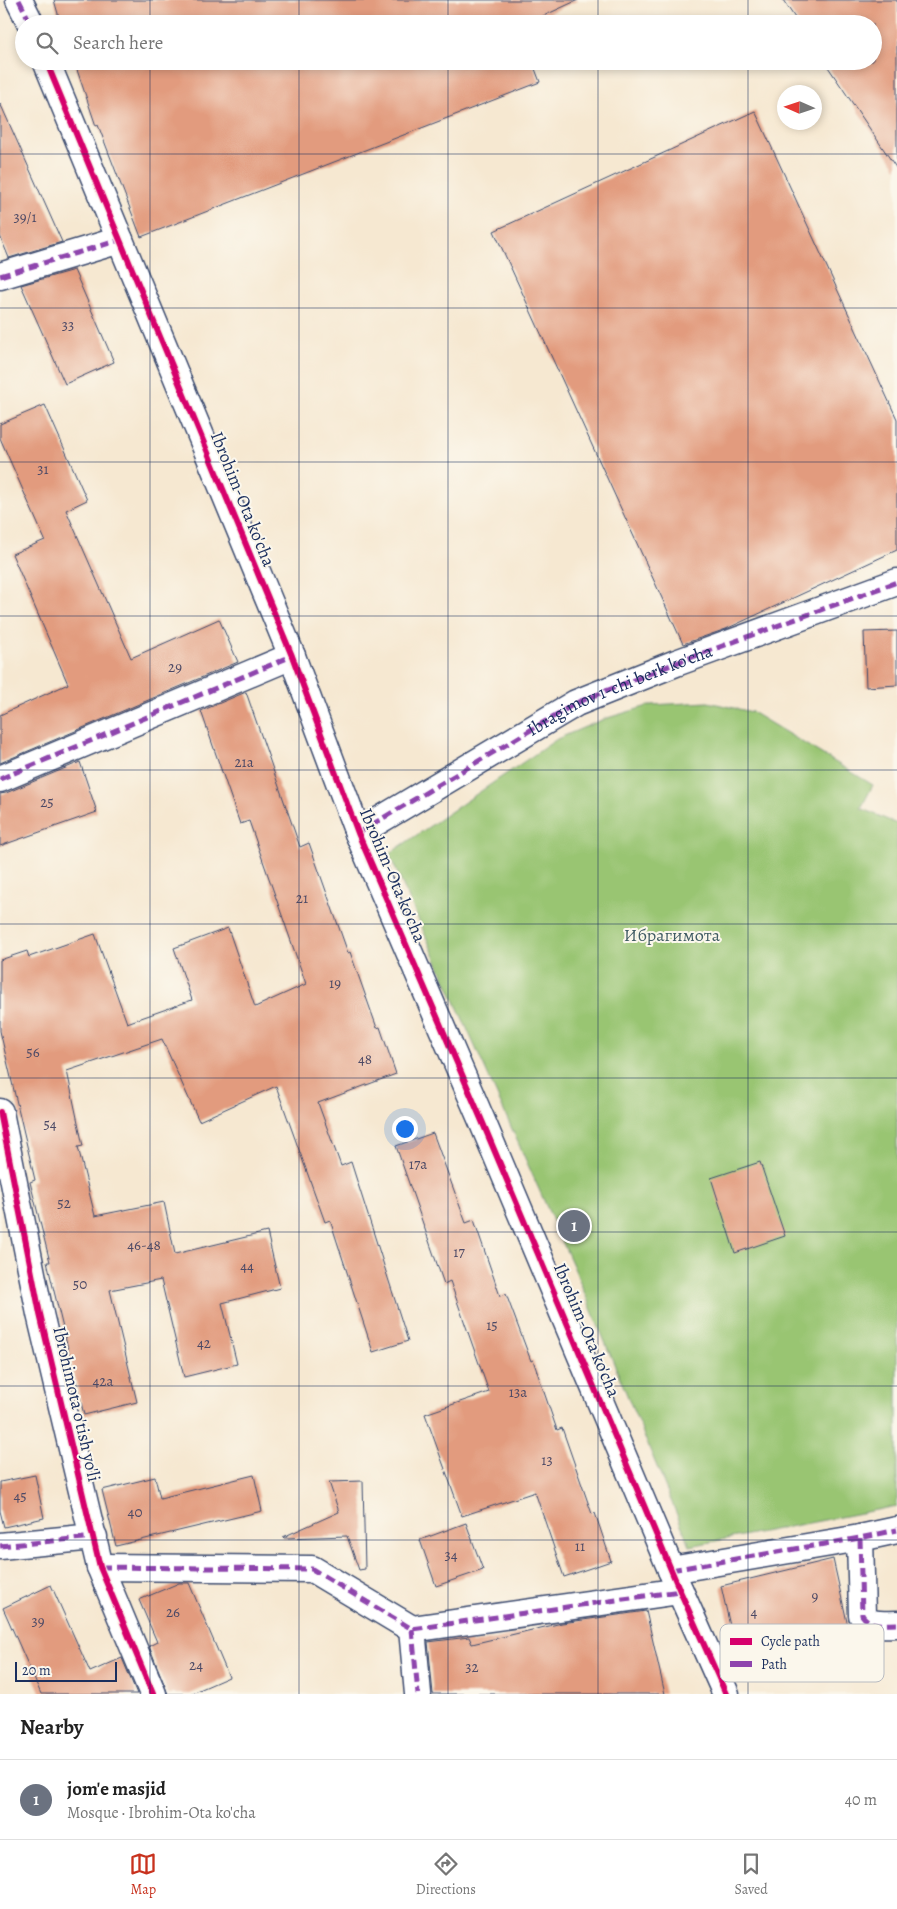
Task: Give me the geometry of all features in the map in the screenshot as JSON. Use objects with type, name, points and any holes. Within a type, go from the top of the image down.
[{"type":"street","points":[[19,0],[26,15]]},
{"type":"street","name":"Ibrohim-Ota ko'cha","points":[[50,70],[292,656],[358,833],[720,1680]]},
{"type":"street","points":[[0,276],[120,240]]},
{"type":"street","name":"Ibragimov 1-chi berk ko'cha","points":[[358,833],[576,703],[676,663],[897,582]]},
{"type":"street","points":[[0,779],[292,656]]},
{"type":"street","name":"Ibrohimota o'tish yo'li","points":[[0,1112],[40,1314],[100,1567],[153,1694]]},
{"type":"street","points":[[100,1567],[312,1569],[412,1629],[676,1580],[897,1530]]},
{"type":"street","points":[[0,1546],[94,1537]]},
{"type":"street","points":[[860,1538],[862,1615],[871,1624],[897,1624]]},
{"type":"street","points":[[412,1629],[418,1694]]},
{"type":"street","name":"Ibrohim-Ota ko'cha","points":[[721,1682],[726,1694]]},
{"type":"green space","name":"Ибрагимота","points":[[708,702],[752,712],[873,785],[861,808],[897,824],[897,1506],[690,1546],[575,1270],[389,854],[557,739],[604,719],[651,705]]},
{"type":"building","points":[[54,0],[578,0],[546,15],[58,15]]},
{"type":"building","points":[[783,0],[897,0],[897,169],[830,70],[882,70],[882,15],[793,15]]},
{"type":"building","points":[[77,70],[535,70],[540,82],[141,237],[98,125],[96,126]]},
{"type":"building","points":[[0,103],[62,242],[9,258],[0,236]]},
{"type":"building","points":[[755,111],[897,419],[897,550],[726,629],[683,644],[494,231]]},
{"type":"building","points":[[74,270],[114,362],[65,384],[21,285]]},
{"type":"building","points":[[45,405],[87,500],[66,510],[131,658],[219,619],[238,662],[0,763],[0,715],[68,684],[12,554],[45,540],[0,438],[0,424]]},
{"type":"building","points":[[897,631],[897,685],[866,687],[864,632]]},
{"type":"building","points":[[246,692],[300,847],[309,843],[348,953],[350,952],[377,1028],[380,1027],[396,1074],[318,1103],[341,1166],[351,1162],[408,1341],[373,1352],[330,1220],[325,1222],[276,1086],[199,1121],[162,1039],[67,1071],[83,1146],[78,1147],[95,1216],[164,1202],[175,1254],[267,1232],[280,1288],[222,1303],[237,1364],[184,1377],[161,1280],[110,1290],[137,1402],[84,1415],[47,1262],[50,1262],[30,1182],[35,1180],[0,1031],[0,960],[27,951],[29,957],[95,934],[127,1023],[192,1000],[174,948],[228,928],[255,1007],[306,984],[249,821],[240,824],[201,711]]},
{"type":"building","points":[[80,762],[97,812],[0,846],[0,794]]},
{"type":"building","points":[[433,1133],[466,1223],[474,1220],[500,1296],[506,1294],[531,1361],[533,1360],[557,1430],[562,1428],[592,1514],[595,1513],[611,1561],[564,1577],[535,1492],[462,1516],[425,1414],[489,1392],[450,1281],[444,1284],[396,1146]]},
{"type":"building","points":[[760,1162],[785,1236],[735,1253],[711,1178]]},
{"type":"building","points":[[35,1475],[44,1518],[4,1527],[0,1511],[0,1482]]},
{"type":"building","points":[[254,1475],[262,1511],[116,1546],[102,1490],[155,1477],[160,1498]]},
{"type":"building","points":[[363,1481],[365,1569],[359,1570],[347,1536],[283,1537],[339,1512],[329,1482]]},
{"type":"building","points":[[466,1523],[483,1570],[436,1586],[420,1540]]},
{"type":"building","points":[[833,1559],[847,1624],[730,1624],[721,1586]]},
{"type":"building","points":[[179,1583],[189,1583],[229,1677],[190,1694],[168,1694],[149,1646],[157,1642],[139,1600]]},
{"type":"building","points":[[51,1585],[90,1672],[122,1658],[137,1694],[41,1694],[3,1608]]},
{"type":"building","points":[[646,1611],[665,1694],[433,1694],[428,1642],[469,1637],[472,1644],[562,1623]]},
{"type":"marked path","points":[[19,0],[26,15]]},
{"type":"marked path","points":[[0,276],[120,240]]},
{"type":"marked path","points":[[358,833],[576,703],[676,663],[897,582]]},
{"type":"marked path","points":[[0,779],[292,656]]},
{"type":"marked path","points":[[671,1570],[897,1530]]},
{"type":"marked path","points":[[0,1546],[94,1537]]},
{"type":"marked path","points":[[860,1538],[862,1615],[873,1623],[897,1624]]},
{"type":"marked path","points":[[100,1567],[312,1569],[412,1629],[680,1591]]},
{"type":"marked path","points":[[412,1629],[418,1694]]},
{"type":"cycle path","points":[[50,70],[292,656],[358,833],[482,1121],[680,1591],[720,1681]]},
{"type":"cycle path","points":[[0,1112],[40,1314],[100,1567],[153,1694]]},
{"type":"cycle path","points":[[721,1682],[726,1694]]},
{"type":"place","name":"jom'e masjid","points":[[574,1226]]}]
